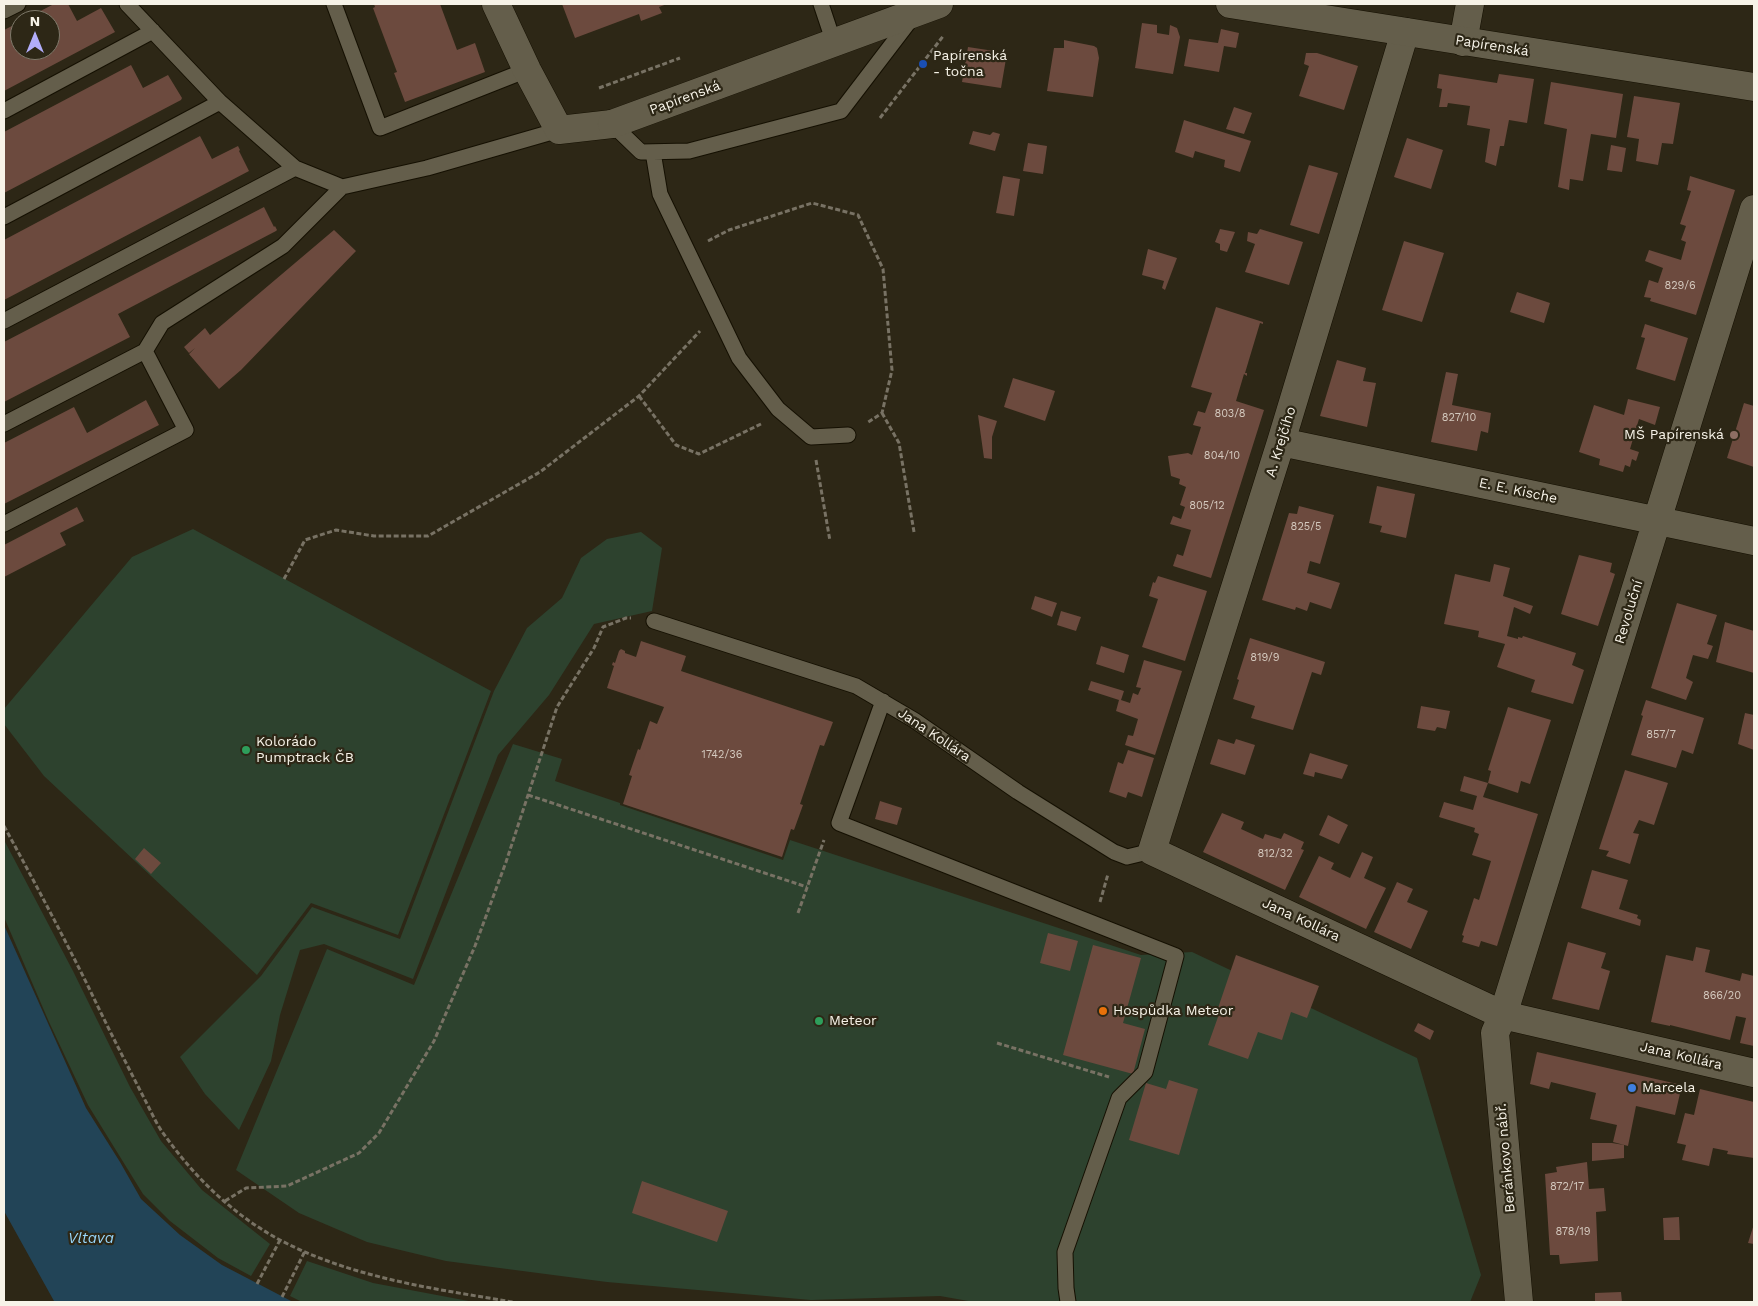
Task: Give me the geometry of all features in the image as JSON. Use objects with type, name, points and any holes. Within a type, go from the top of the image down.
[{"type":"street","points":[[496,4],[527,70],[559,130]]},
{"type":"street","name":"Papírenská","points":[[1230,4],[1754,87]]},
{"type":"street","points":[[1463,42],[1470,4]]},
{"type":"street","name":"Papírenská","points":[[559,130],[612,124],[928,9]]},
{"type":"street","name":"A. Krejčího","points":[[1152,851],[1281,442],[1405,32]]},
{"type":"street","name":"Revoluční","points":[[1503,1015],[1754,209]]},
{"type":"street","name":"E. E. Kische","points":[[1281,442],[1754,541]]},
{"type":"street","name":"Jana Kollára","points":[[1152,851],[1503,1015],[1754,1073]]},
{"type":"street","name":"Beránkovo nábř.","points":[[1503,1015],[1495,1033],[1519,1302]]},
{"type":"lane","points":[[4,11],[18,4]]},
{"type":"lane","points":[[127,4],[220,102],[294,168],[342,187]]},
{"type":"lane","points":[[334,4],[380,128],[527,70]]},
{"type":"lane","points":[[821,4],[834,43]]},
{"type":"lane","points":[[612,124],[641,152],[689,152],[841,111],[928,9]]},
{"type":"lane","points":[[4,111],[153,31]]},
{"type":"lane","points":[[4,216],[220,102]]},
{"type":"lane","points":[[4,424],[145,351],[162,323],[284,246],[342,187],[427,168],[559,130]]},
{"type":"lane","points":[[653,152],[660,194],[739,358],[778,409],[811,437],[848,435]]},
{"type":"lane","points":[[4,321],[294,168]]},
{"type":"lane","points":[[4,524],[186,430],[145,351]]},
{"type":"lane","name":"Jana Kollára","points":[[654,621],[856,686],[883,701],[1018,792],[1114,852],[1127,857],[1152,851]]},
{"type":"lane","name":"Jana Kollára","points":[[839,823],[883,701]]},
{"type":"lane","points":[[839,823],[1176,956],[1145,1072],[1119,1098],[1065,1252],[1068,1302]]},
{"type":"path","points":[[880,118],[946,33]]},
{"type":"path","points":[[599,88],[680,58]]},
{"type":"path","points":[[689,252],[728,230],[812,203],[858,215],[883,269],[892,370],[882,413],[899,443],[914,532]]},
{"type":"path","points":[[284,579],[305,540],[336,530],[374,536],[428,536],[540,472],[639,396],[718,313]]},
{"type":"path","points":[[639,396],[676,445],[699,454],[762,423],[778,409]]},
{"type":"path","points":[[848,435],[882,413]]},
{"type":"path","points":[[811,437],[830,541]]},
{"type":"path","points":[[225,1201],[246,1188],[286,1186],[359,1153],[379,1133],[434,1041],[475,946],[506,862],[558,707],[594,648],[603,627],[626,618],[654,621]]},
{"type":"path","points":[[528,795],[807,887]]},
{"type":"path","points":[[798,913],[831,820],[839,823]]},
{"type":"path","points":[[4,826],[55,920],[129,1069],[165,1136],[203,1183],[256,1225],[280,1240],[359,1272],[434,1289],[513,1302]]},
{"type":"path","points":[[1099,908],[1108,873]]},
{"type":"path","points":[[997,1043],[1133,1084]]},
{"type":"path","points":[[257,1284],[280,1240]]},
{"type":"path","points":[[282,1297],[305,1251]]},
{"type":"green space","name":"Kolorádo Pumptrack ČB","points":[[193,529],[491,691],[398,935],[311,903],[257,975],[44,776],[4,724],[4,709],[132,557]]},
{"type":"green space","points":[[641,532],[662,548],[652,611],[594,624],[549,695],[498,755],[413,979],[324,944],[300,950],[280,1015],[271,1061],[239,1130],[205,1094],[180,1057],[261,976],[312,907],[400,939],[494,691],[527,628],[562,598],[581,558],[607,539]]},
{"type":"green space","name":"Meteor","points":[[513,744],[562,759],[555,781],[783,860],[790,840],[1141,955],[1192,952],[1417,1058],[1481,1275],[1470,1302],[974,1302],[940,1296],[811,1300],[607,1282],[446,1261],[367,1242],[299,1213],[236,1170],[327,949],[414,985]]},
{"type":"green space","points":[[4,840],[73,971],[130,1087],[161,1141],[202,1190],[270,1244],[251,1276],[218,1258],[170,1221],[143,1194],[88,1105],[49,1022],[4,917]]},
{"type":"green space","points":[[307,1261],[373,1283],[474,1302],[302,1302],[290,1296]]},
{"type":"water","name":"Vltava","points":[[4,925],[86,1108],[141,1199],[180,1235],[222,1265],[293,1302],[54,1301],[4,1211]]},
{"type":"building","points":[[54,4],[68,4],[77,21],[101,8],[115,32],[4,91],[4,30],[10,27],[10,60],[60,60],[60,10],[42,10]]},
{"type":"building","points":[[374,4],[440,4],[457,50],[475,43],[485,72],[405,102],[394,73],[397,72],[373,8],[375,7]]},
{"type":"building","points":[[562,4],[667,4],[659,7],[662,13],[641,21],[639,14],[575,38]]},
{"type":"building","points":[[1142,23],[1157,25],[1157,33],[1169,35],[1170,25],[1177,28],[1180,37],[1173,74],[1135,68]]},
{"type":"building","points":[[1221,29],[1239,33],[1236,48],[1224,46],[1219,72],[1184,66],[1189,39],[1218,43]]},
{"type":"building","points":[[1064,40],[1097,48],[1099,58],[1093,97],[1047,91],[1054,48],[1064,48]]},
{"type":"building","points":[[968,47],[1007,53],[1001,88],[962,82]]},
{"type":"building","points":[[1306,53],[1317,53],[1358,66],[1344,110],[1299,96],[1309,66],[1304,64]]},
{"type":"building","points":[[131,65],[143,88],[168,75],[182,98],[181,100],[4,193],[4,132]]},
{"type":"building","points":[[1439,74],[1497,83],[1499,74],[1534,79],[1527,123],[1509,120],[1504,146],[1500,146],[1496,166],[1485,162],[1490,129],[1467,125],[1470,106],[1448,103],[1447,107],[1439,107],[1442,89],[1437,88]]},
{"type":"building","points":[[1551,82],[1623,94],[1616,138],[1591,134],[1583,181],[1570,179],[1569,190],[1558,187],[1567,129],[1544,124]]},
{"type":"building","points":[[1634,96],[1680,103],[1673,144],[1662,143],[1658,165],[1636,161],[1639,139],[1627,137]]},
{"type":"building","points":[[1234,107],[1252,113],[1244,134],[1226,129]]},
{"type":"building","points":[[1184,120],[1251,141],[1240,172],[1224,167],[1225,160],[1195,151],[1193,158],[1175,152]]},
{"type":"building","points":[[973,131],[990,135],[993,132],[1000,134],[995,151],[969,144]]},
{"type":"building","points":[[200,136],[212,159],[238,146],[249,171],[4,300],[4,240]]},
{"type":"building","points":[[1407,138],[1443,150],[1431,189],[1394,177]]},
{"type":"building","points":[[1028,143],[1047,146],[1043,174],[1023,171]]},
{"type":"building","points":[[1611,145],[1626,148],[1622,172],[1607,170]]},
{"type":"building","points":[[1309,165],[1338,173],[1319,234],[1290,225]]},
{"type":"building","points":[[1003,176],[1020,179],[1014,216],[996,213]]},
{"type":"building","points":[[1690,176],[1735,190],[1696,315],[1650,301],[1651,298],[1644,297],[1649,280],[1658,283],[1663,268],[1645,261],[1649,250],[1681,260],[1686,242],[1681,240],[1686,226],[1680,224],[1691,191],[1687,190]]},
{"type":"building","points":[[264,207],[276,231],[118,314],[130,337],[4,402],[4,342]]},
{"type":"building","points":[[1220,229],[1235,232],[1227,252],[1220,250],[1220,244],[1215,242]]},
{"type":"building","points":[[1260,229],[1303,242],[1289,285],[1245,272],[1255,244],[1247,241],[1248,232],[1257,234]]},
{"type":"building","points":[[334,230],[356,251],[241,370],[219,389],[189,354],[195,348],[189,353],[184,347],[205,328],[210,335]]},
{"type":"building","points":[[1404,241],[1444,253],[1422,322],[1382,310]]},
{"type":"building","points":[[1148,249],[1177,258],[1165,290],[1162,288],[1164,281],[1142,275]]},
{"type":"building","points":[[1517,292],[1550,303],[1544,323],[1510,312]]},
{"type":"building","points":[[1216,307],[1263,322],[1263,324],[1260,323],[1245,373],[1247,373],[1247,376],[1244,374],[1236,401],[1264,410],[1211,578],[1173,566],[1177,554],[1183,556],[1191,530],[1170,524],[1173,516],[1181,519],[1185,507],[1180,505],[1186,487],[1179,484],[1180,479],[1171,476],[1168,456],[1188,453],[1192,455],[1201,427],[1193,425],[1198,411],[1205,413],[1212,393],[1191,387]]},
{"type":"building","points":[[1645,324],[1688,338],[1675,381],[1636,369],[1645,338],[1641,337]]},
{"type":"building","points":[[1337,360],[1366,368],[1363,381],[1376,383],[1367,427],[1320,416]]},
{"type":"building","points":[[1446,372],[1458,374],[1452,405],[1491,413],[1488,433],[1481,431],[1477,451],[1431,442]]},
{"type":"building","points":[[1013,378],[1055,391],[1045,421],[1004,407]]},
{"type":"building","points":[[1628,399],[1660,407],[1655,425],[1639,419],[1630,449],[1639,452],[1636,461],[1632,459],[1630,467],[1625,465],[1623,472],[1599,465],[1600,459],[1579,452],[1594,405],[1624,415]]},
{"type":"building","points":[[146,400],[159,425],[4,504],[4,443],[74,407],[87,433]]},
{"type":"building","points":[[1744,403],[1754,406],[1754,467],[1727,458]]},
{"type":"building","points":[[978,415],[997,421],[992,437],[992,459],[984,458]]},
{"type":"building","points":[[1377,486],[1415,494],[1406,538],[1380,532],[1382,526],[1369,523]]},
{"type":"building","points":[[1299,506],[1334,515],[1320,564],[1310,561],[1307,573],[1340,583],[1331,609],[1310,602],[1307,611],[1296,607],[1295,610],[1262,600],[1289,513],[1297,514]]},
{"type":"building","points":[[77,507],[84,521],[60,533],[66,545],[4,577],[4,545]]},
{"type":"building","points":[[1579,555],[1612,563],[1610,572],[1615,574],[1598,626],[1561,614]]},
{"type":"building","points":[[1494,564],[1510,568],[1503,596],[1533,606],[1530,614],[1514,607],[1507,636],[1518,639],[1518,637],[1522,638],[1523,636],[1576,653],[1572,665],[1584,670],[1573,704],[1531,692],[1535,680],[1497,667],[1505,644],[1478,637],[1479,631],[1444,624],[1455,574],[1490,582]]},
{"type":"building","points":[[1158,576],[1207,591],[1185,661],[1142,647],[1158,599],[1149,596],[1153,582],[1155,583]]},
{"type":"building","points":[[1035,596],[1057,603],[1052,617],[1031,609]]},
{"type":"building","points":[[1677,603],[1717,615],[1707,644],[1713,646],[1708,659],[1693,655],[1686,678],[1693,682],[1686,700],[1651,688]]},
{"type":"building","points":[[1061,611],[1081,617],[1076,631],[1057,625]]},
{"type":"building","points":[[1725,622],[1754,631],[1754,673],[1716,662]]},
{"type":"building","points":[[1250,638],[1325,662],[1321,675],[1312,672],[1293,730],[1251,718],[1255,706],[1233,699],[1239,680],[1237,679]]},
{"type":"building","points":[[641,641],[686,656],[681,671],[833,722],[824,746],[820,745],[800,804],[803,805],[794,830],[791,829],[782,857],[623,804],[632,776],[629,775],[638,749],[640,750],[650,721],[657,724],[664,707],[607,688],[614,666],[612,665],[613,662],[615,663],[619,651],[621,649],[625,653],[636,657]]},
{"type":"building","points":[[1101,646],[1129,655],[1124,673],[1096,664]]},
{"type":"building","points":[[1144,660],[1182,671],[1155,755],[1125,745],[1128,735],[1133,736],[1138,719],[1116,711],[1119,700],[1088,690],[1091,681],[1124,691],[1121,700],[1130,703],[1133,693],[1138,695],[1141,688],[1136,687]]},
{"type":"building","points":[[1646,700],[1704,718],[1693,754],[1682,750],[1676,768],[1631,755]]},
{"type":"building","points":[[1421,706],[1450,711],[1446,729],[1437,727],[1435,731],[1417,728]]},
{"type":"building","points":[[1508,707],[1551,720],[1530,784],[1521,781],[1518,793],[1488,783],[1491,771],[1488,770]]},
{"type":"building","points":[[1745,713],[1754,715],[1754,750],[1738,744]]},
{"type":"building","points":[[1218,739],[1234,744],[1236,739],[1255,745],[1245,775],[1210,764]]},
{"type":"building","points":[[1128,750],[1154,758],[1142,797],[1128,792],[1126,798],[1109,792],[1118,762],[1123,764]]},
{"type":"building","points":[[1310,753],[1348,765],[1342,779],[1315,772],[1314,777],[1303,774]]},
{"type":"building","points":[[1625,770],[1668,783],[1654,825],[1639,820],[1633,833],[1639,834],[1630,864],[1606,856],[1609,851],[1599,849]]},
{"type":"building","points":[[1464,776],[1488,783],[1483,797],[1538,814],[1497,946],[1481,941],[1479,947],[1462,942],[1464,936],[1462,935],[1474,898],[1479,900],[1491,861],[1472,855],[1479,834],[1474,832],[1475,828],[1439,817],[1444,802],[1473,810],[1477,796],[1460,791]]},
{"type":"building","points":[[880,801],[902,808],[897,825],[875,819]]},
{"type":"building","points":[[1222,813],[1244,822],[1241,829],[1263,839],[1265,834],[1281,839],[1284,833],[1304,842],[1301,849],[1304,850],[1285,890],[1203,852]]},
{"type":"building","points":[[1328,815],[1348,825],[1339,844],[1319,835]]},
{"type":"building","points":[[144,848],[161,863],[151,874],[135,859]]},
{"type":"building","points":[[1362,852],[1373,857],[1364,878],[1386,888],[1366,929],[1299,897],[1319,856],[1334,863],[1331,869],[1350,878]]},
{"type":"building","points":[[1592,870],[1628,880],[1619,909],[1638,915],[1637,918],[1641,920],[1640,926],[1581,908]]},
{"type":"building","points":[[1397,882],[1413,889],[1407,902],[1428,911],[1411,949],[1374,932]]},
{"type":"building","points":[[1048,933],[1078,941],[1070,971],[1040,963]]},
{"type":"building","points":[[1568,942],[1606,953],[1601,968],[1610,971],[1599,1010],[1552,999]]},
{"type":"building","points":[[1093,945],[1141,958],[1123,1023],[1145,1029],[1133,1074],[1063,1055]]},
{"type":"building","points":[[1696,947],[1710,950],[1705,972],[1740,981],[1742,973],[1754,976],[1754,1046],[1740,1043],[1746,1018],[1736,1016],[1730,1040],[1651,1022],[1666,955],[1693,961]]},
{"type":"building","points":[[1236,955],[1319,986],[1307,1018],[1291,1012],[1282,1040],[1258,1032],[1248,1059],[1208,1045],[1218,1017],[1215,1017]]},
{"type":"building","points":[[1418,1023],[1434,1031],[1430,1040],[1414,1031]]},
{"type":"building","points":[[1537,1052],[1682,1085],[1675,1115],[1636,1106],[1628,1146],[1613,1142],[1617,1125],[1590,1119],[1596,1093],[1551,1082],[1549,1089],[1530,1084]]},
{"type":"building","points":[[1169,1080],[1198,1089],[1179,1155],[1129,1140],[1146,1083],[1166,1089]]},
{"type":"building","points":[[1700,1089],[1754,1102],[1754,1158],[1727,1154],[1728,1151],[1713,1148],[1709,1166],[1682,1160],[1686,1145],[1677,1143],[1685,1113],[1694,1115]]},
{"type":"building","points":[[1592,1143],[1624,1145],[1624,1158],[1592,1161]]},
{"type":"building","points":[[1587,1162],[1589,1189],[1604,1188],[1606,1211],[1596,1212],[1598,1261],[1560,1264],[1559,1255],[1550,1255],[1545,1174],[1557,1172],[1556,1167]]},
{"type":"building","points":[[642,1181],[728,1211],[717,1242],[632,1213]]},
{"type":"building","points":[[1679,1217],[1680,1240],[1664,1240],[1663,1218]]},
{"type":"building","points":[[1754,1224],[1754,1244],[1748,1243]]},
{"type":"building","points":[[1621,1292],[1622,1302],[1595,1302],[1595,1293]]},
{"type":"place","name":"Papírenská - točna","points":[[923,64]]},
{"type":"place","name":"MŠ Papírenská","points":[[1734,435]]},
{"type":"place","name":"Kolorádo Pumptrack ČB","points":[[246,750]]},
{"type":"place","name":"Hospůdka Meteor","points":[[1103,1011]]},
{"type":"place","name":"Meteor","points":[[819,1021]]},
{"type":"place","name":"Marcela","points":[[1632,1088]]}]
